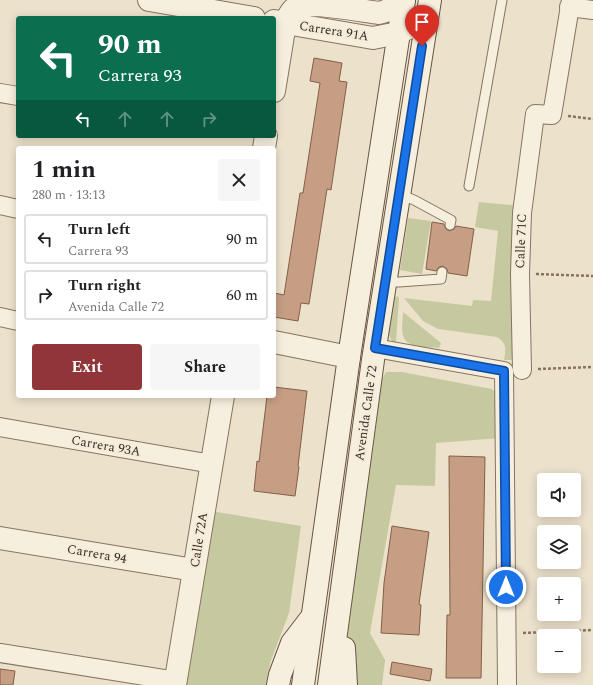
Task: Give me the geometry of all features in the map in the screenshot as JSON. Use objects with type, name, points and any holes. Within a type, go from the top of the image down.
[{"type":"main road","name":"Carrera 91A","points":[[280,22],[290,15],[296,8],[302,6],[327,3],[378,13],[386,11],[404,0]]},
{"type":"main road","name":"Avenida Calle 72","points":[[303,685],[349,357],[404,0]]},
{"type":"main road","points":[[163,1],[243,16]]},
{"type":"main road","name":"Carrera 91A","points":[[280,22],[373,38],[398,32],[428,10]]},
{"type":"main road","name":"Avenida Calle 72","points":[[329,685],[375,348],[428,10]]},
{"type":"main road","points":[[276,68],[280,22]]},
{"type":"main road","points":[[276,342],[349,357]]},
{"type":"main road","name":"Calle 72A","points":[[176,683],[223,398]]},
{"type":"main road","name":"Carrera 94","points":[[0,538],[194,570]]},
{"type":"main road","points":[[341,596],[346,685]]},
{"type":"main road","points":[[278,685],[284,663],[292,643],[313,616]]},
{"type":"street","points":[[570,4],[593,10]]},
{"type":"street","name":"Calle 71C","points":[[522,370],[520,274],[522,213],[543,114],[570,4]]},
{"type":"street","points":[[0,93],[16,96]]},
{"type":"street","points":[[0,205],[16,209]]},
{"type":"street","points":[[0,317],[16,321]]},
{"type":"street","points":[[375,348],[504,371],[507,685]]},
{"type":"street","name":"Carrera 93A","points":[[0,427],[212,464]]},
{"type":"street","points":[[0,653],[176,683]]},
{"type":"lane","points":[[469,186],[502,0]]},
{"type":"lane","points":[[399,194],[414,200],[451,220],[450,225]]},
{"type":"lane","points":[[385,282],[441,279],[442,272]]},
{"type":"path","points":[[543,114],[593,119]]},
{"type":"path","points":[[520,274],[593,276]]},
{"type":"path","points":[[522,370],[593,367]]},
{"type":"path","points":[[507,634],[593,630]]},
{"type":"green space","points":[[479,202],[520,206],[515,360],[504,360],[505,347],[503,342],[497,337],[438,329],[423,321],[404,298],[472,306],[473,300],[491,301],[498,231],[475,227]]},
{"type":"green space","points":[[408,218],[431,221],[422,274],[400,270]]},
{"type":"green space","points":[[397,296],[399,298],[395,343],[391,340],[389,323],[394,298]]},
{"type":"green space","points":[[403,312],[441,343],[439,348],[413,345],[405,340],[402,329]]},
{"type":"green space","points":[[386,372],[402,372],[492,389],[497,394],[500,438],[436,443],[435,486],[396,485],[370,633],[385,660],[382,685],[353,685],[347,623],[380,383]]},
{"type":"green space","points":[[211,511],[301,526],[289,613],[270,663],[266,685],[184,685]]},
{"type":"building","points":[[314,58],[342,63],[339,81],[347,82],[331,190],[327,189],[309,304],[301,303],[298,321],[276,317],[276,293],[284,295],[300,193],[303,193],[320,83],[310,81]]},
{"type":"building","points":[[432,222],[444,224],[446,229],[449,231],[454,229],[456,226],[474,229],[467,276],[448,273],[447,269],[443,266],[439,267],[436,271],[426,269]]},
{"type":"building","points":[[276,387],[307,391],[295,496],[254,491],[257,461],[259,462],[267,398],[276,398]]},
{"type":"building","points":[[449,456],[485,457],[481,678],[446,678],[447,615],[450,615]]},
{"type":"building","points":[[392,526],[429,532],[419,604],[421,605],[419,635],[381,633],[384,583]]},
{"type":"building","points":[[392,662],[432,669],[430,681],[390,674]]},
{"type":"building","points":[[0,669],[15,671],[13,685],[0,685]]},
{"type":"route","points":[[422,46],[375,348],[504,371],[506,587]]}]
